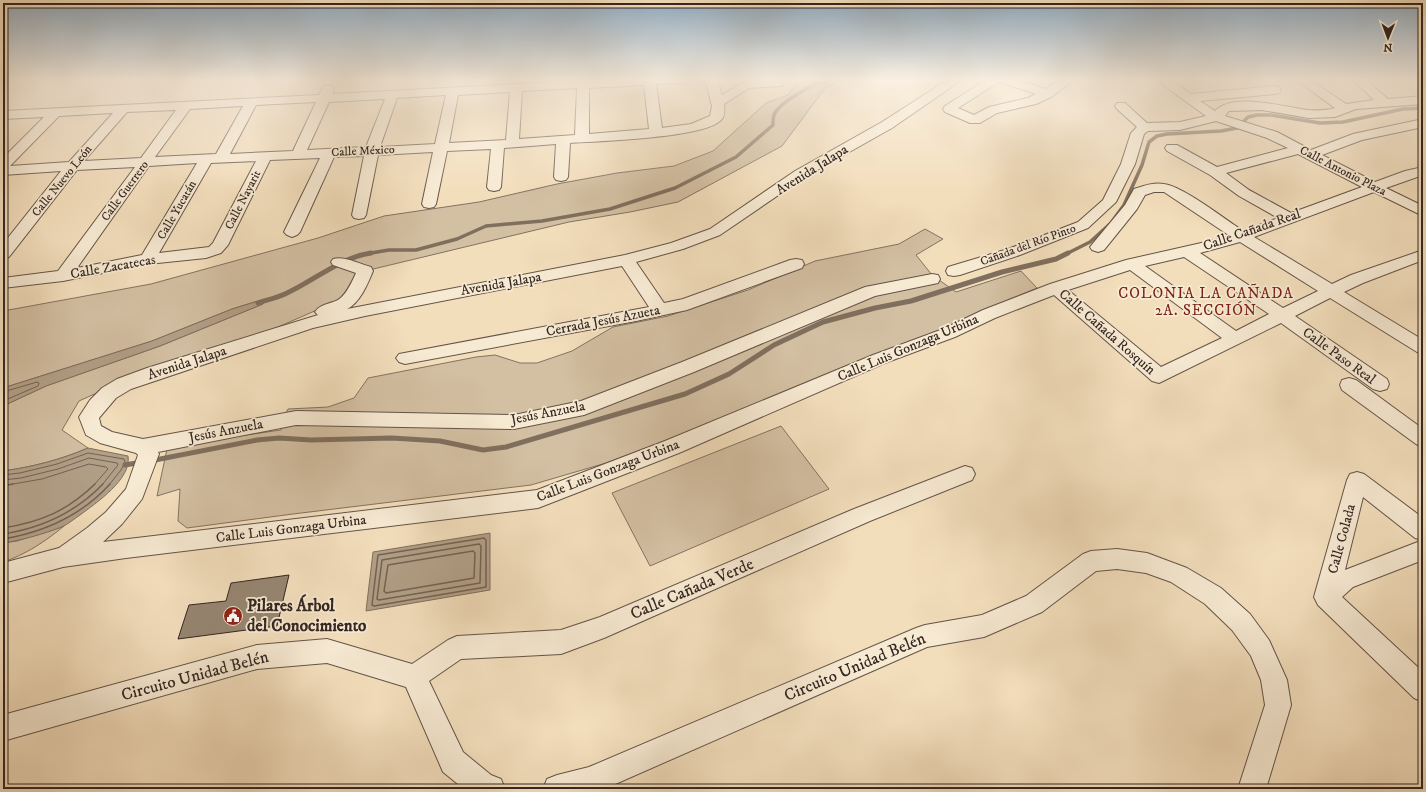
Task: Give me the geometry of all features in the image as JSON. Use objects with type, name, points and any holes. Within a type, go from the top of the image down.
[{"type":"street","points":[[5,172],[53,116]]},
{"type":"street","name":"Calle Nuevo León","points":[[3,254],[72,167],[117,116]]},
{"type":"street","name":"Calle Guerrero","points":[[63,276],[146,163],[178,116]]},
{"type":"street","name":"Calle Yucatán","points":[[148,259],[242,116]]},
{"type":"street","points":[[298,154],[316,116]]},
{"type":"street","points":[[359,215],[372,150],[384,116]]},
{"type":"street","points":[[429,204],[448,116]]},
{"type":"street","points":[[494,187],[511,116]]},
{"type":"street","points":[[582,116],[582,138]]},
{"type":"street","points":[[654,116],[656,133]]},
{"type":"street","name":"Calle México","points":[[5,172],[298,154],[505,144],[656,133],[707,123],[716,119],[717,116]]},
{"type":"street","name":"Avenida Jalapa","points":[[146,450],[107,438],[92,430],[89,417],[97,405],[109,394],[124,384],[310,323],[372,309],[626,260],[677,246],[715,232],[800,174],[901,116]]},
{"type":"street","points":[[966,116],[975,120],[982,116]]},
{"type":"street","points":[[1132,116],[1144,127],[1180,126],[1202,122],[1217,117]]},
{"type":"street","name":"Calle Antonio Plaza","points":[[1217,117],[1246,125],[1272,135],[1423,212]]},
{"type":"street","points":[[1215,172],[1307,152],[1358,137],[1423,123]]},
{"type":"street","name":"Cañada del Río Pinto","points":[[954,271],[1014,252],[1083,225],[1109,202],[1125,170],[1138,133],[1144,127]]},
{"type":"street","points":[[561,177],[563,140]]},
{"type":"street","points":[[1172,148],[1215,172],[1244,193],[1289,218]]},
{"type":"street","points":[[292,232],[329,153]]},
{"type":"street","name":"Calle Nayarit","points":[[220,245],[266,156]]},
{"type":"street","name":"Calle Cañada Real","points":[[1056,288],[1132,264],[1224,243],[1289,218],[1423,171]]},
{"type":"street","points":[[1098,247],[1132,206],[1139,192],[1154,187],[1169,189],[1241,236],[1423,348]]},
{"type":"street","name":"Calle Zacatecas","points":[[3,283],[63,276],[148,259],[206,253],[215,250],[220,245]]},
{"type":"street","points":[[1187,252],[1281,314]]},
{"type":"street","points":[[1132,264],[1234,338],[1281,314],[1357,279],[1423,255]]},
{"type":"street","points":[[626,260],[660,310]]},
{"type":"street","points":[[310,323],[314,316],[345,303],[358,287],[365,271],[339,262]]},
{"type":"street","name":"Cerrada Jesús Azueta","points":[[405,358],[686,304],[796,264]]},
{"type":"street","name":"Jesús Anzuela","points":[[146,450],[296,418],[514,422],[584,408],[688,367],[871,291],[932,280]]},
{"type":"street","name":"Calle Cañada Rosquín","points":[[1056,288],[1159,376],[1234,338]]},
{"type":"street","name":"Calle Luis Gonzaga Urbina","points":[[3,573],[85,554],[538,499],[672,447],[879,359],[949,333],[989,314],[1056,288]]},
{"type":"street","name":"Calle Paso Real","points":[[1281,314],[1380,384],[1349,385],[1423,439]]},
{"type":"street","points":[[63,558],[95,535],[114,518],[135,492],[146,450]]},
{"type":"street","name":"Calle Cañada Verde","points":[[414,677],[458,648],[561,642],[604,627],[862,516],[965,474]]},
{"type":"street","name":"Calle Colada","points":[[1326,597],[1357,480],[1423,532]]},
{"type":"street","points":[[1423,550],[1345,580],[1326,597],[1423,689]]},
{"type":"street","name":"Circuito Unidad Belén","points":[[557,789],[590,780],[926,636],[984,626],[1034,604],[1091,561],[1117,559],[1147,563],[1179,575],[1213,596],[1240,622],[1260,648],[1274,680],[1278,705],[1252,789]]},
{"type":"street","name":"Circuito Unidad Belén","points":[[3,728],[257,656],[327,651],[414,677]]},
{"type":"street","points":[[414,677],[454,762],[485,788],[491,789]]},
{"type":"shaded area","points":[[752,116],[804,116],[782,146],[678,202],[569,222],[365,271],[342,299],[278,327],[130,378],[79,401],[62,430],[88,448],[46,462],[3,471],[3,406],[46,386],[160,346],[263,304],[263,301],[258,301],[232,309],[152,341],[3,388],[3,311],[151,284],[318,238],[384,216],[479,202],[557,184],[617,173],[674,166],[713,151]]},
{"type":"shaded area","points":[[925,229],[943,239],[916,255],[932,275],[956,292],[1021,271],[1037,288],[804,388],[606,463],[531,485],[187,528],[178,521],[180,489],[157,496],[167,449],[281,430],[284,417],[288,409],[328,407],[354,398],[368,378],[476,357],[495,355],[520,363],[537,363],[572,351],[613,327],[668,316],[748,290],[815,261],[899,244]]},
{"type":"shaded area","points":[[781,426],[829,489],[650,566],[612,493]]},
{"type":"shaded area","points":[[64,526],[35,547],[19,556],[3,562],[3,543],[17,541]]},
{"type":"water","points":[[258,301],[264,301],[263,304],[160,346],[46,386],[3,406],[3,388],[152,341],[232,309]]},
{"type":"water","points":[[88,448],[128,456],[128,465],[119,482],[112,490],[62,527],[3,543],[3,471],[46,462]]},
{"type":"water","points":[[490,533],[490,590],[366,611],[373,552]]},
{"type":"building","name":"Pilares Árbol del Conocimiento","points":[[289,575],[277,626],[178,639],[189,605],[226,601],[231,583]]},
{"type":"waterway","points":[[371,253],[389,250],[416,250],[457,239],[486,226],[542,221],[610,209],[675,188],[736,157],[773,125],[774,116]]},
{"type":"waterway","points":[[150,461],[257,440],[279,438],[311,440],[392,438],[440,441],[483,450],[506,447],[685,394],[729,374],[774,345],[823,322],[875,308],[911,301],[1002,272],[1056,259],[1090,242],[1111,223],[1124,205],[1142,165],[1149,142],[1157,136],[1167,134],[1221,131],[1237,128],[1248,117],[1253,116]]},
{"type":"waterway","points":[[1277,116],[1320,123],[1343,122],[1371,116]]},
{"type":"waterway","points":[[258,303],[296,289],[348,260],[371,253]]},
{"type":"waterway","points":[[365,254],[371,253]]},
{"type":"waterway","points":[[125,465],[142,462]]},
{"type":"place","name":"Pilares Árbol del Conocimiento","points":[[233,616]]},
{"type":"district","name":"COLONIA LA CAÑADA 2A. SECCIÓN","points":[[1206,302]]}]
